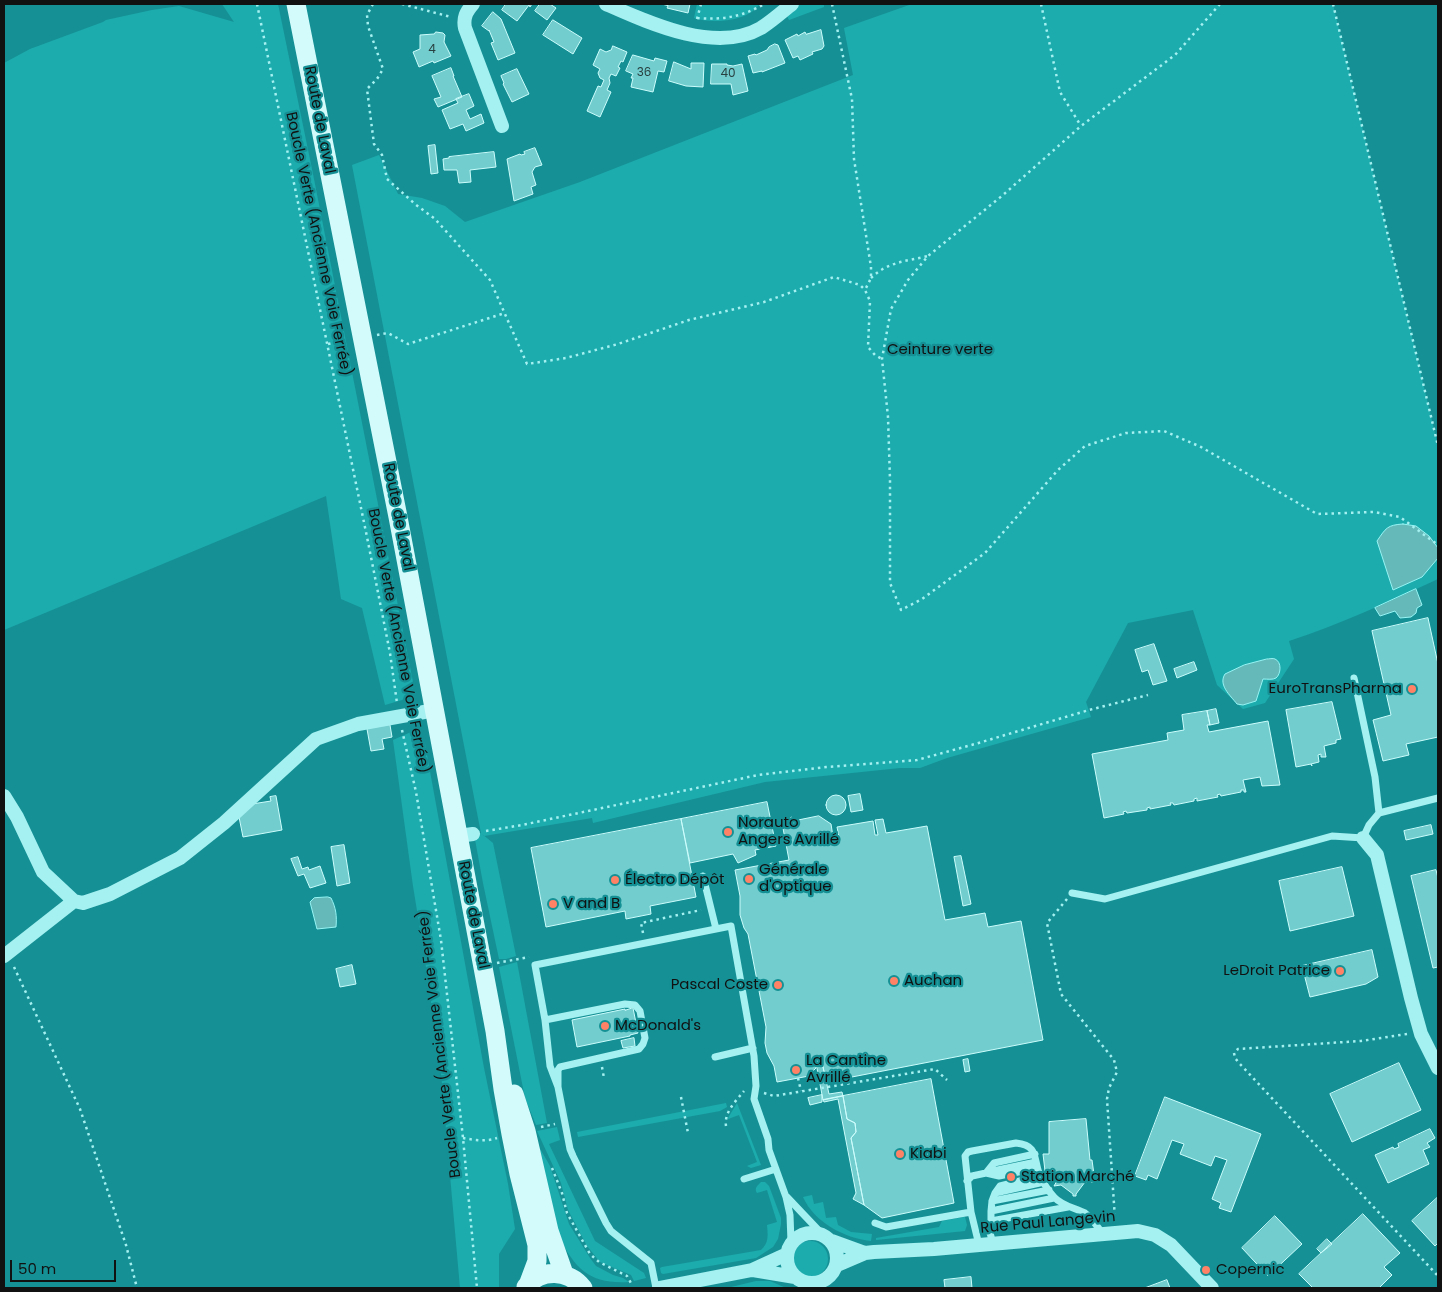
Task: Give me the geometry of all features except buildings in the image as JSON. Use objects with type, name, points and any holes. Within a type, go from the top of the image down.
[{"type":"main road","name":"Route de Laval","points":[[296,4],[435,710],[466,835],[503,1089],[537,1245],[537,1261],[527,1286]]},
{"type":"main road","name":"Route de Laval","points":[[495,1031],[526,1131],[549,1231],[564,1274]]},
{"type":"main road","points":[[527,1286],[535,1279],[547,1274],[564,1274],[585,1287]]},
{"type":"street","points":[[472,4],[466,11],[463,21],[464,28],[502,126]]},
{"type":"street","points":[[606,4],[688,35],[726,37],[744,34],[760,28],[792,4]]},
{"type":"street","points":[[4,796],[17,817],[43,872],[74,901],[83,902],[110,894],[180,858],[224,823],[316,740],[358,724],[435,710]]},
{"type":"street","points":[[1364,838],[1377,855],[1421,1034],[1438,1068]]},
{"type":"street","points":[[6,955],[74,901]]},
{"type":"street","name":"Rue Paul Langevin","points":[[837,1265],[865,1253],[1138,1231],[1155,1234],[1171,1245],[1212,1288]]},
{"type":"street","points":[[658,1288],[752,1270],[789,1248],[798,1236],[806,1233],[815,1232],[828,1238],[836,1248],[838,1256],[834,1271],[824,1284],[801,1282],[752,1270]]},
{"type":"street","name":"Rue Paul Langevin","points":[[828,1238],[865,1253]]},
{"type":"street","points":[[789,1248],[788,1266],[801,1282]]},
{"type":"lane","points":[[1354,678],[1375,777],[1379,813]]},
{"type":"lane","points":[[1072,893],[1105,899],[1332,836],[1364,838],[1369,825],[1379,813],[1438,798]]},
{"type":"lane","points":[[703,876],[716,929]]},
{"type":"lane","points":[[658,1288],[651,1263],[618,1237],[606,1223],[573,1156],[558,1087],[550,1066],[545,1020],[535,965],[731,926],[753,1048],[756,1086],[754,1099],[768,1138],[769,1150],[790,1214],[789,1248]]},
{"type":"lane","points":[[545,1020],[625,1004],[635,1005],[640,1011],[645,1038],[643,1044],[638,1049],[560,1067],[558,1070],[558,1087]]},
{"type":"lane","points":[[715,1057],[753,1048]]},
{"type":"lane","points":[[986,1244],[971,1212],[964,1156],[968,1152],[1016,1144],[1023,1144],[1035,1154],[1042,1179],[1054,1198],[1086,1214],[1103,1234]]},
{"type":"lane","points":[[986,1173],[994,1163],[1035,1154]]},
{"type":"lane","points":[[967,1181],[972,1176],[986,1173],[999,1176],[1037,1165]]},
{"type":"lane","points":[[744,1179],[776,1169]]},
{"type":"lane","points":[[986,1244],[991,1221],[992,1201],[995,1193],[1042,1179]]},
{"type":"lane","points":[[992,1201],[1049,1190]]},
{"type":"lane","points":[[786,1197],[828,1238]]},
{"type":"lane","points":[[992,1211],[1054,1198]]},
{"type":"lane","points":[[991,1221],[1068,1206]]},
{"type":"lane","points":[[875,1224],[886,1227],[971,1212]]},
{"type":"path","name":"Boucle Verte (Ancienne Voie Ferrée)","points":[[257,4],[390,653],[398,716],[416,792],[441,940],[463,1138],[477,1288]]},
{"type":"path","points":[[374,4],[367,15],[368,26],[383,68],[367,89],[374,144],[382,155],[387,179],[435,219],[490,280],[527,364],[566,358],[618,344],[689,320],[764,302],[834,277],[860,285],[865,290],[870,302],[868,347],[875,355],[882,358]]},
{"type":"path","points":[[402,4],[453,17]]},
{"type":"path","points":[[695,28],[701,4]]},
{"type":"path","points":[[697,18],[709,19],[738,16],[764,4]]},
{"type":"path","points":[[832,4],[852,99],[854,160],[868,242],[871,278]]},
{"type":"path","points":[[1041,4],[1060,92],[1081,126]]},
{"type":"path","points":[[1220,4],[1175,55],[1081,126],[1003,195],[928,256],[908,280],[892,309],[882,358],[888,416],[890,583],[901,610],[922,599],[985,553],[1058,470],[1085,446],[1126,433],[1164,431],[1201,447],[1317,514],[1374,512],[1400,517],[1438,545]]},
{"type":"path","points":[[1334,4],[1438,446]]},
{"type":"path","points":[[865,290],[871,278],[889,265],[928,256]]},
{"type":"path","points":[[328,344],[388,333],[408,344],[505,313]]},
{"type":"path","points":[[466,835],[522,825],[758,774],[917,760],[1089,710],[1148,695]]},
{"type":"path","points":[[1072,893],[1047,923],[1061,994],[1114,1060],[1117,1072],[1109,1088],[1107,1099],[1115,1220]]},
{"type":"path","points":[[641,923],[699,910]]},
{"type":"path","points":[[6,955],[80,1109],[126,1245],[137,1288]]},
{"type":"path","points":[[496,963],[533,956]]},
{"type":"path","points":[[1421,1034],[1408,1034],[1361,1041],[1238,1049],[1234,1053],[1239,1063],[1438,1276]]},
{"type":"path","points":[[763,1092],[774,1096],[935,1068],[947,1080]]},
{"type":"path","points":[[726,1126],[725,1118],[729,1110],[755,1074]]},
{"type":"path","points":[[798,1078],[801,1091]]},
{"type":"path","points":[[680,1097],[688,1133]]},
{"type":"path","points":[[534,1128],[557,1124],[564,1118]]},
{"type":"path","points":[[463,1138],[476,1141],[492,1140],[503,1136]]},
{"type":"path","points":[[550,1162],[562,1192],[567,1213],[590,1254],[598,1262],[627,1276],[632,1285]]},
{"type":"green space","points":[[222,4],[278,4],[413,682],[412,693],[402,700],[385,705],[362,608],[341,599],[326,496],[4,630],[4,63],[30,49],[106,20],[152,10],[179,6],[234,22]]},
{"type":"green space","points":[[697,4],[760,4],[752,12],[742,17],[714,21],[694,18]]},
{"type":"green space","points":[[800,4],[824,4],[824,7],[789,20],[787,16]]},
{"type":"green space","name":"Ceinture verte","points":[[912,4],[1333,4],[1438,446],[1438,579],[1364,612],[1289,641],[1294,659],[1265,703],[1243,709],[1217,685],[1193,610],[1128,623],[1086,702],[1091,717],[947,758],[920,768],[900,768],[765,782],[593,823],[592,818],[484,836],[493,843],[516,956],[506,959],[499,959],[483,883],[474,834],[481,833],[352,165],[379,155],[398,194],[422,198],[445,206],[465,222],[580,182],[853,75],[844,28]]},
{"type":"green space","points":[[417,724],[425,744],[515,1229],[499,1254],[499,1288],[460,1288],[441,1073],[393,740],[411,732]]},
{"type":"green space","points":[[517,962],[547,1123],[536,1125],[525,1098],[499,967]]},
{"type":"green space","points":[[726,1103],[727,1107],[720,1111],[578,1137],[577,1132]]},
{"type":"green space","points":[[737,1103],[761,1165],[751,1168],[747,1166],[757,1162],[739,1115],[728,1119]]},
{"type":"green space","points":[[557,1127],[560,1140],[549,1144],[595,1241],[644,1273],[646,1278],[634,1281],[631,1275],[600,1262],[587,1246],[568,1210],[561,1183],[537,1131]]},
{"type":"green space","points":[[531,1133],[550,1166],[569,1224],[590,1258],[596,1266],[629,1282],[604,1280],[586,1273],[578,1266],[565,1248],[559,1237]]},
{"type":"green space","points":[[761,1182],[765,1182],[769,1186],[781,1218],[778,1239],[773,1247],[756,1258],[661,1273],[660,1268],[662,1267],[761,1250],[767,1242],[767,1225],[777,1222],[767,1190],[757,1193],[756,1191],[756,1187]]},
{"type":"green space","points":[[812,1195],[814,1204],[823,1202],[826,1218],[836,1217],[838,1225],[851,1232],[872,1234],[871,1241],[841,1232],[822,1221],[814,1214],[803,1197]]},
{"type":"green space","points":[[965,1217],[967,1225],[965,1231],[876,1240],[876,1238],[939,1227],[942,1221]]},
{"type":"green space","points":[[810,1241],[822,1247],[828,1259],[822,1271],[810,1277],[798,1271],[792,1259],[798,1247]]},
{"type":"green space","points":[[756,1281],[770,1281],[786,1288],[727,1288]]},
{"type":"water","points":[[1403,524],[1416,526],[1429,536],[1438,548],[1438,558],[1422,577],[1393,590],[1377,541],[1387,528]]},
{"type":"water","points":[[1416,589],[1422,605],[1417,608],[1416,613],[1411,617],[1400,618],[1395,611],[1380,616],[1375,608]]},
{"type":"water","points":[[1274,659],[1279,663],[1278,676],[1273,679],[1263,679],[1256,701],[1243,705],[1237,704],[1224,686],[1223,678],[1225,674],[1244,665]]},
{"type":"water","points":[[314,898],[331,898],[335,909],[336,927],[317,929],[310,902]]},
{"type":"place","name":"EuroTransPharma","points":[[1412,689]]},
{"type":"place","name":"Norauto Angers Avrillé","points":[[728,832]]},
{"type":"place","name":"Générale d'Optique","points":[[749,879]]},
{"type":"place","name":"Électro Dépôt","points":[[615,880]]},
{"type":"place","name":"V and B","points":[[553,904]]},
{"type":"place","name":"LeDroit Patrice","points":[[1340,971]]},
{"type":"place","name":"Auchan","points":[[894,981]]},
{"type":"place","name":"Pascal Coste","points":[[778,985]]},
{"type":"place","name":"McDonald's","points":[[605,1026]]},
{"type":"place","name":"La Cantine Avrillé","points":[[796,1070]]},
{"type":"place","name":"Kiabi","points":[[900,1154]]},
{"type":"place","name":"Station Marché","points":[[1011,1177]]},
{"type":"place","name":"Copernic","points":[[1206,1270]]}]
